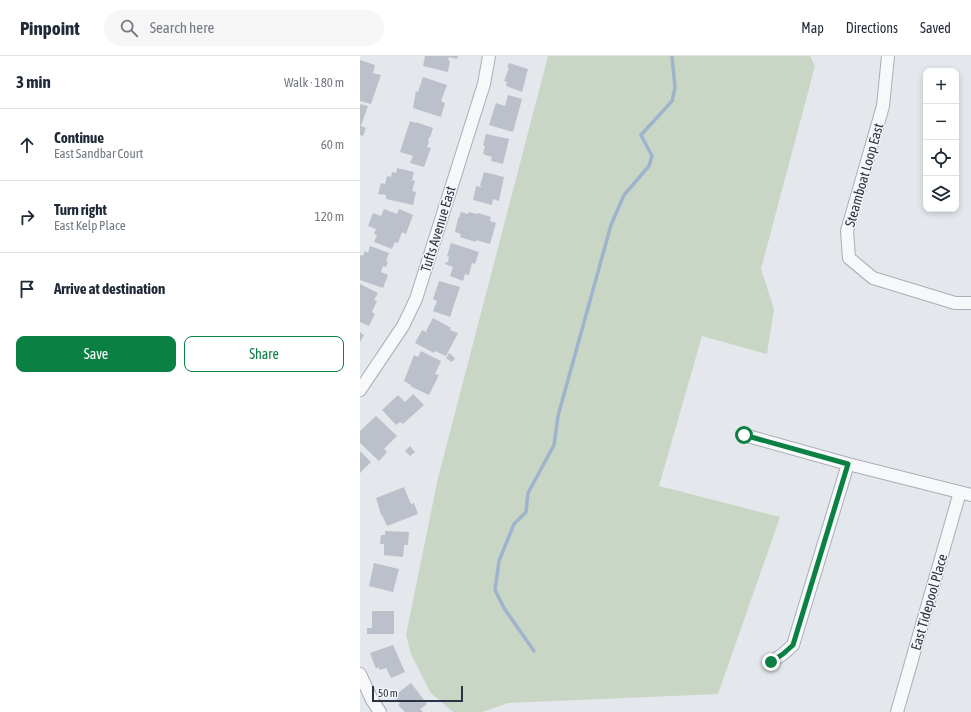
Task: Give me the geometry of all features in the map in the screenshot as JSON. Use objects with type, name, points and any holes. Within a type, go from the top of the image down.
[{"type":"street","name":"Tufts Avenue East","points":[[360,390],[403,326],[416,298],[484,84],[489,56]]},
{"type":"street","name":"Steamboat Loop East","points":[[888,56],[883,106],[847,231],[849,258],[873,278],[955,303],[971,303]]},
{"type":"street","points":[[744,435],[848,464],[966,494]]},
{"type":"street","points":[[771,662],[793,645],[848,464]]},
{"type":"street","name":"East Tidepool Place","points":[[897,712],[966,494]]},
{"type":"street","points":[[360,674],[372,700],[380,712]]},
{"type":"green space","points":[[548,56],[810,56],[815,66],[761,269],[774,309],[767,354],[702,336],[659,486],[780,517],[718,694],[508,703],[482,712],[453,712],[430,692],[411,654],[406,635],[438,478]]},
{"type":"building","points":[[425,56],[458,56],[457,59],[449,57],[448,60],[450,61],[448,72],[423,66]]},
{"type":"building","points":[[360,60],[375,65],[373,73],[381,75],[371,104],[360,101]]},
{"type":"building","points":[[509,63],[528,69],[522,92],[506,86],[507,82],[504,81],[509,68],[507,67]]},
{"type":"building","points":[[423,77],[447,85],[441,101],[445,103],[441,117],[413,108],[416,91],[418,92]]},
{"type":"building","points":[[508,95],[522,99],[513,132],[489,125],[496,103],[505,106]]},
{"type":"building","points":[[360,104],[368,106],[361,126],[366,128],[363,136],[360,135]]},
{"type":"building","points":[[410,121],[433,128],[427,147],[431,148],[424,167],[410,163],[413,156],[400,152]]},
{"type":"building","points":[[486,134],[509,139],[503,164],[491,161],[492,157],[483,154],[485,146],[483,145]]},
{"type":"building","points":[[397,168],[414,172],[412,180],[415,181],[412,191],[416,192],[413,205],[386,199],[386,195],[378,194],[381,183],[385,184],[387,176],[391,177],[392,172],[396,173]]},
{"type":"building","points":[[484,172],[504,177],[499,201],[493,199],[492,205],[473,200],[476,186],[481,187],[482,186],[480,186]]},
{"type":"building","points":[[384,209],[397,214],[399,209],[413,215],[406,234],[402,232],[398,243],[395,242],[392,249],[374,242],[377,235],[374,234],[376,229],[368,226],[373,213],[381,216]]},
{"type":"building","points":[[461,212],[468,214],[469,212],[478,213],[491,217],[490,221],[496,223],[490,244],[476,240],[476,242],[460,237],[461,234],[455,232]]},
{"type":"building","points":[[451,243],[479,252],[475,264],[472,263],[469,275],[465,274],[463,281],[450,276],[453,267],[445,264],[448,262],[449,257],[447,256]]},
{"type":"building","points":[[370,246],[389,253],[386,261],[388,262],[386,267],[383,266],[381,272],[388,275],[383,288],[360,280],[360,255],[363,256],[365,251],[368,253]]},
{"type":"building","points":[[439,281],[460,287],[450,317],[433,311],[437,301],[433,299]]},
{"type":"building","points":[[360,284],[378,293],[374,300],[377,301],[372,312],[375,314],[369,326],[360,322]]},
{"type":"building","points":[[433,318],[451,328],[450,330],[458,333],[446,356],[435,351],[434,353],[415,343],[422,330],[428,333],[426,331]]},
{"type":"building","points":[[360,332],[364,335],[360,342]]},
{"type":"building","points":[[421,351],[441,361],[435,374],[439,375],[429,395],[410,386],[411,385],[404,381],[414,355],[418,357]]},
{"type":"building","points":[[449,353],[455,358],[452,362],[446,358]]},
{"type":"building","points":[[413,394],[424,405],[403,424],[400,422],[396,425],[382,410],[398,395],[405,402]]},
{"type":"building","points":[[376,416],[397,436],[384,449],[387,452],[379,461],[360,443],[360,431]]},
{"type":"building","points":[[410,446],[415,452],[410,456],[405,451]]},
{"type":"building","points":[[360,451],[371,462],[360,473]]},
{"type":"building","points":[[404,487],[411,504],[414,503],[418,514],[387,526],[381,515],[376,498]]},
{"type":"building","points":[[385,531],[409,532],[408,545],[404,545],[403,557],[384,555],[384,544],[380,544],[381,535],[385,535]]},
{"type":"building","points":[[374,563],[399,569],[393,592],[369,586]]},
{"type":"building","points":[[372,611],[394,611],[394,634],[367,634],[367,628],[372,628]]},
{"type":"building","points":[[393,645],[405,672],[391,678],[386,668],[380,670],[378,667],[376,669],[370,653]]},
{"type":"building","points":[[411,683],[427,704],[420,709],[423,712],[405,712],[398,705],[400,704],[394,696]]},
{"type":"waterway","points":[[534,651],[504,608],[495,590],[499,561],[514,524],[526,512],[528,493],[554,445],[558,416],[611,225],[624,195],[649,166],[652,156],[641,135],[672,101],[675,88],[672,56]]},
{"type":"route","points":[[744,435],[848,464],[793,645],[771,662]]}]
